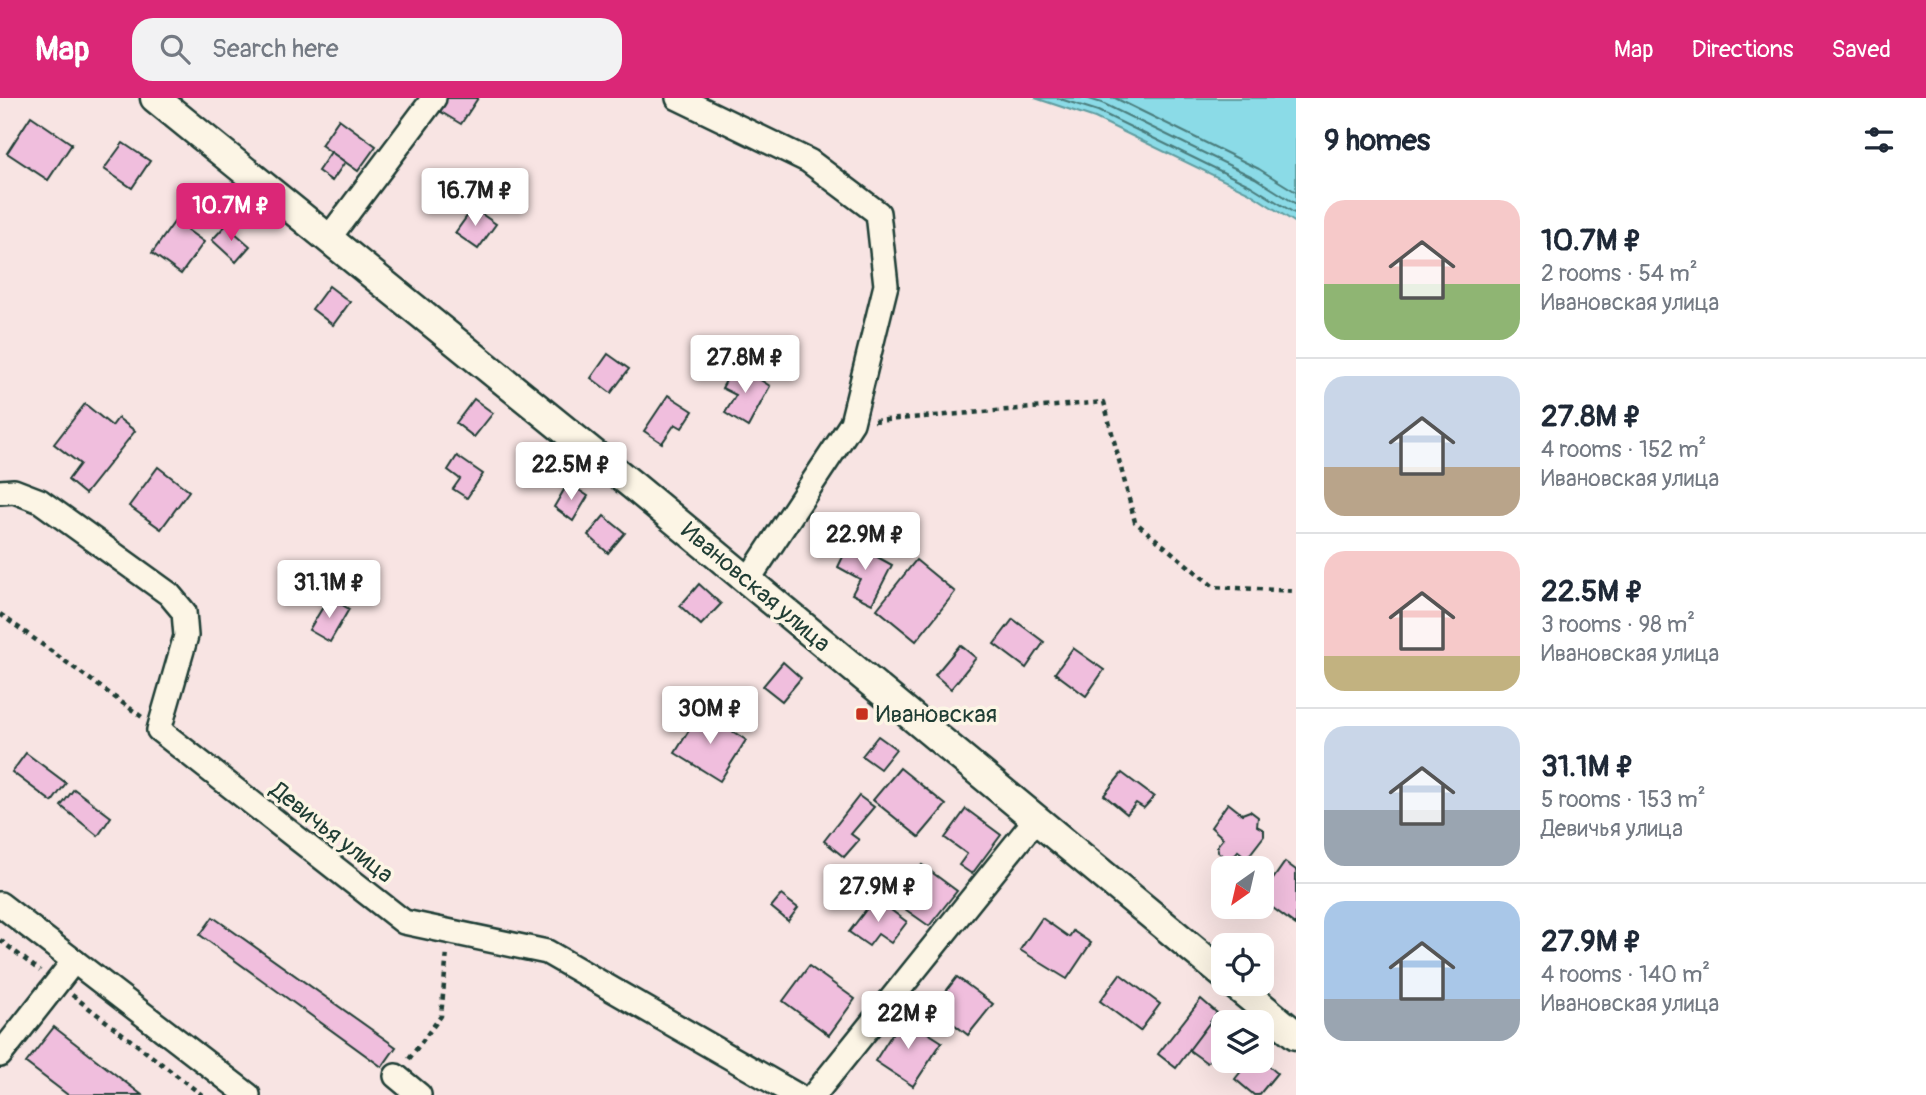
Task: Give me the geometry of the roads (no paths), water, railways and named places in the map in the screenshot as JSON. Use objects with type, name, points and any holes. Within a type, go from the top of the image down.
[{"type":"main road","name":"Ивановская улица","points":[[155,98],[748,580],[1211,964]]},
{"type":"main road","points":[[1249,996],[1296,1035]]},
{"type":"street","points":[[328,239],[434,98]]},
{"type":"street","points":[[678,98],[809,161],[878,213],[886,285],[852,423],[748,580]]},
{"type":"street","name":"Девичья улица","points":[[0,492],[14,491],[40,501],[169,594],[184,611],[186,636],[159,730],[404,922],[547,952],[796,1095]]},
{"type":"street","points":[[814,1095],[1036,819]]},
{"type":"street","points":[[0,904],[248,1095]]},
{"type":"street","points":[[0,1055],[75,961]]},
{"type":"street","points":[[396,1076],[419,1095]]},
{"type":"water","points":[[1035,98],[1296,98],[1296,223],[1248,192],[1095,118]]},
{"type":"place","name":"Ивановская","points":[[862,714]]}]
